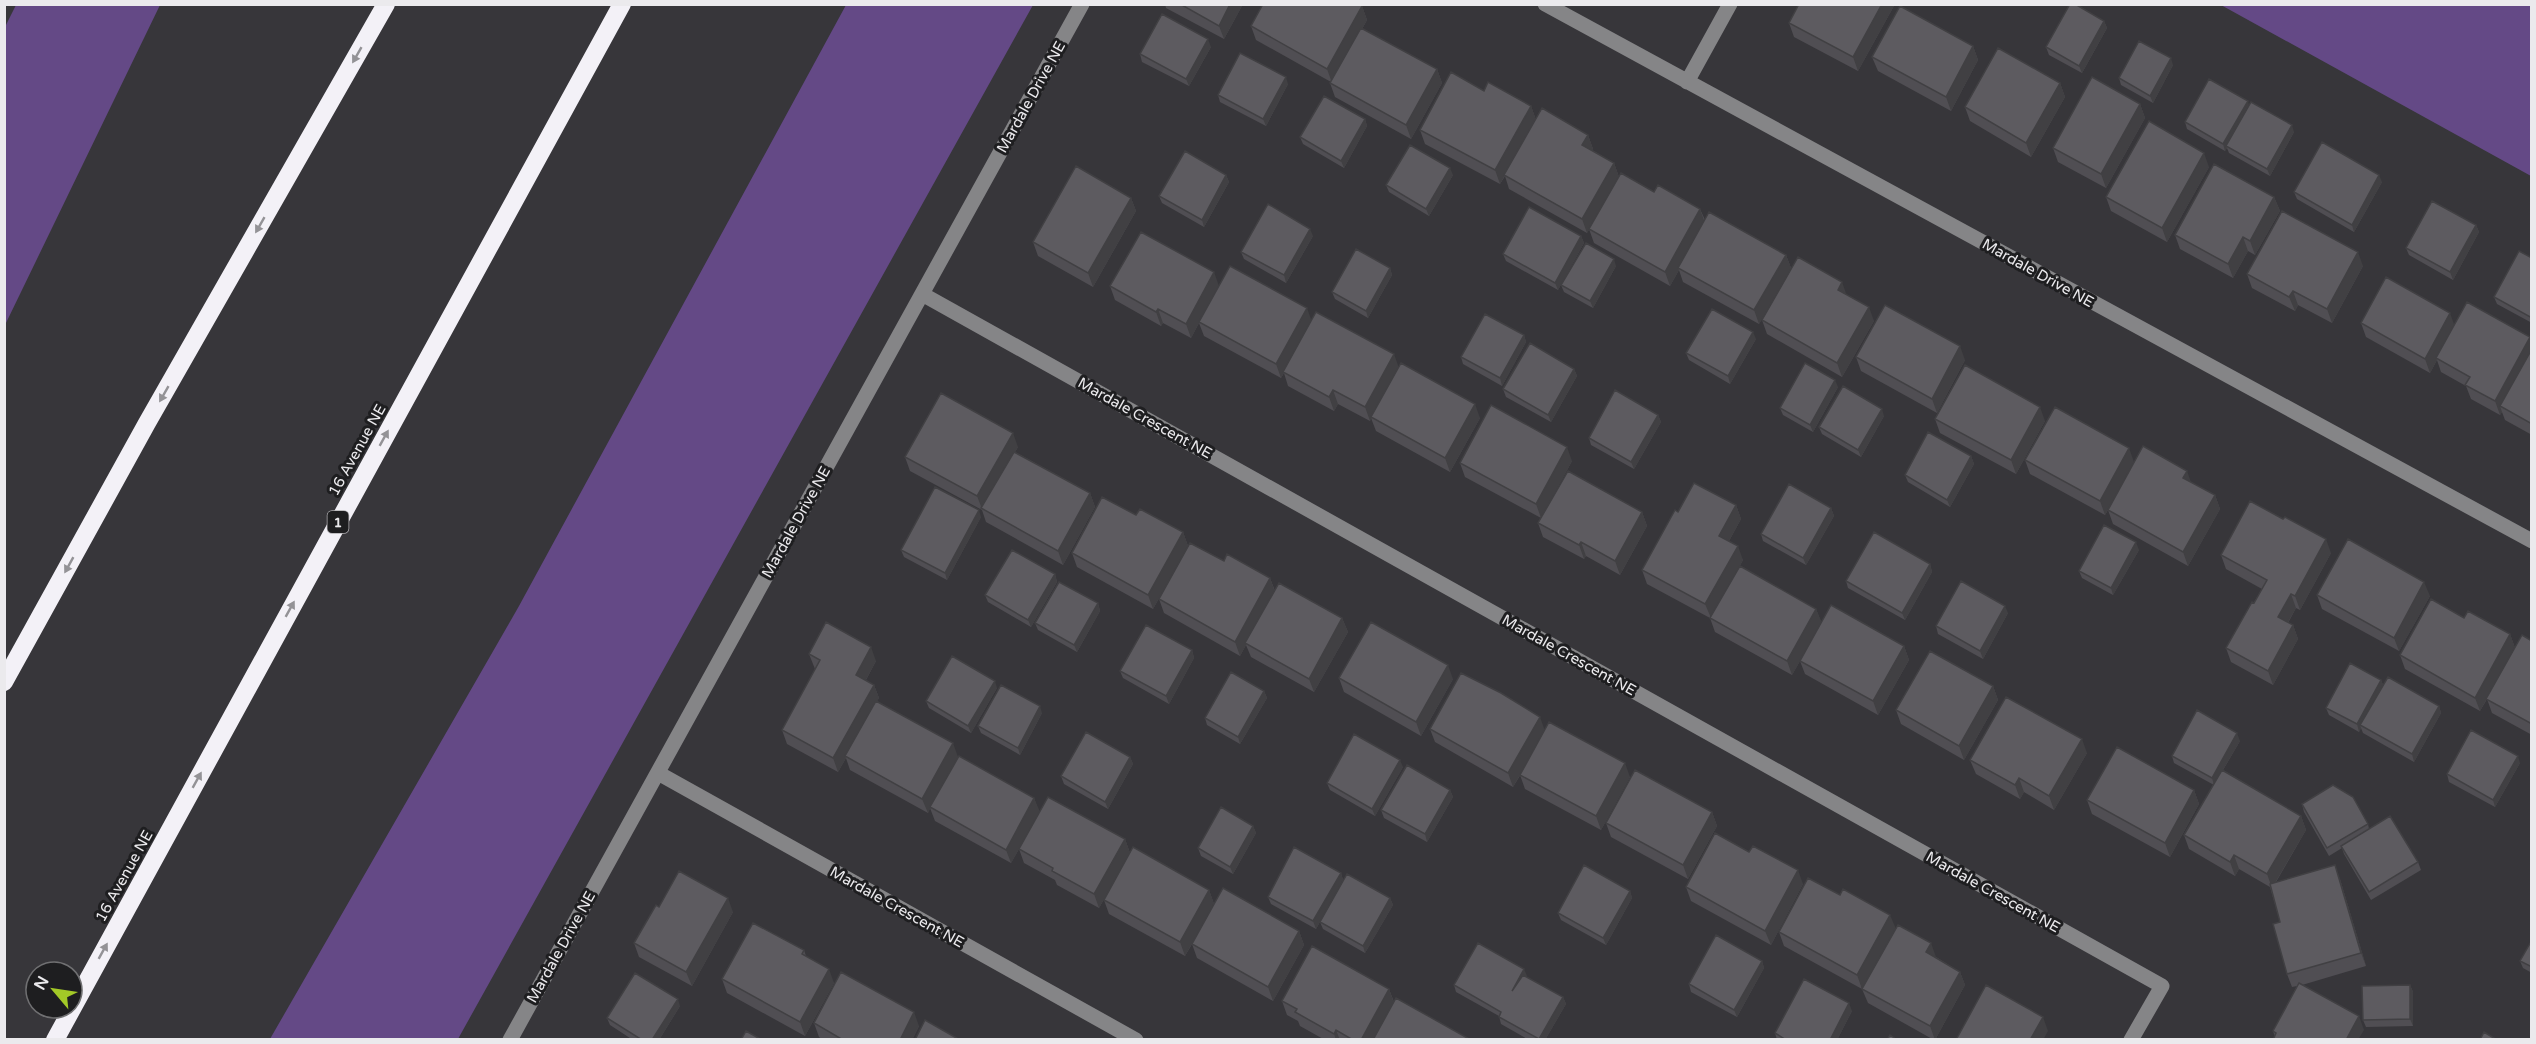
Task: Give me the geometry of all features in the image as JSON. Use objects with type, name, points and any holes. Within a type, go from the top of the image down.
[{"type":"highway","points":[[4,682],[147,423],[386,4]]},
{"type":"highway","name":"16 Avenue NE","points":[[55,1040],[622,4]]},
{"type":"street","name":"Mardale Drive NE","points":[[510,1040],[1082,4]]},
{"type":"street","name":"Mardale Drive NE","points":[[1545,4],[2532,541]]},
{"type":"street","points":[[1687,82],[1730,4]]},
{"type":"street","name":"Mardale Crescent NE","points":[[922,294],[2162,986],[2131,1040]]},
{"type":"street","name":"Mardale Crescent NE","points":[[658,773],[1136,1040]]},
{"type":"shaded area","points":[[16,5],[160,5],[5,325],[4,29]]},
{"type":"shaded area","points":[[846,5],[1033,5],[458,1039],[270,1039],[519,606]]},
{"type":"shaded area","points":[[2221,5],[2531,5],[2531,176]]},
{"type":"building","points":[[1180,4],[1230,4],[1219,26]]},
{"type":"building","points":[[1263,4],[1360,4],[1362,6],[1327,69],[1251,26]]},
{"type":"building","points":[[1799,4],[1882,4],[1853,57],[1789,23]]},
{"type":"building","points":[[2070,4],[2075,4],[2104,21],[2079,66],[2046,47]]},
{"type":"building","points":[[1900,6],[1973,46],[1946,97],[1872,57]]},
{"type":"building","points":[[1162,14],[1208,39],[1186,79],[1140,54]]},
{"type":"building","points":[[1361,28],[1437,69],[1406,125],[1330,83]]},
{"type":"building","points":[[2139,41],[2171,58],[2150,96],[2119,78]]},
{"type":"building","points":[[1998,48],[2060,83],[2026,143],[1965,107]]},
{"type":"building","points":[[1240,53],[1286,77],[1263,119],[1218,95]]},
{"type":"building","points":[[1451,72],[1484,91],[1488,82],[1531,106],[1495,170],[1420,130]]},
{"type":"building","points":[[2092,77],[2140,104],[2101,174],[2053,148]]},
{"type":"building","points":[[2209,79],[2248,101],[2223,144],[2185,122]]},
{"type":"building","points":[[1324,96],[1365,119],[1341,161],[1300,137]]},
{"type":"building","points":[[2251,102],[2292,125],[2267,169],[2226,146]]},
{"type":"building","points":[[1542,108],[1588,135],[1582,145],[1614,163],[1582,219],[1504,175]]},
{"type":"building","points":[[2149,121],[2204,153],[2162,228],[2106,197]]},
{"type":"building","points":[[2322,142],[2379,175],[2352,225],[2294,192]]},
{"type":"building","points":[[1410,145],[1450,168],[1426,209],[1386,185]]},
{"type":"building","points":[[1185,151],[1226,175],[1202,220],[1159,196]]},
{"type":"building","points":[[2214,164],[2274,197],[2250,241],[2243,237],[2228,264],[2175,235]]},
{"type":"building","points":[[1076,166],[1131,198],[1088,273],[1033,242]]},
{"type":"building","points":[[1621,173],[1654,192],[1658,185],[1700,209],[1665,272],[1589,229]]},
{"type":"building","points":[[2432,201],[2476,225],[2450,272],[2406,248]]},
{"type":"building","points":[[1268,204],[1310,229],[1284,275],[1241,252]]},
{"type":"building","points":[[1529,207],[1581,236],[1555,283],[1503,254]]},
{"type":"building","points":[[2282,211],[2358,252],[2327,309],[2293,291],[2289,297],[2247,274]]},
{"type":"building","points":[[1709,212],[1786,255],[1754,310],[1678,268]]},
{"type":"building","points":[[1141,232],[1214,272],[1186,324],[1158,309],[1156,312],[1110,286]]},
{"type":"building","points":[[1586,243],[1614,259],[1590,301],[1561,285]]},
{"type":"building","points":[[1356,249],[1390,268],[1366,311],[1332,292]]},
{"type":"building","points":[[2519,251],[2532,258],[2532,318],[2494,297]]},
{"type":"building","points":[[1798,257],[1842,282],[1838,290],[1869,307],[1837,363],[1762,320]]},
{"type":"building","points":[[1230,266],[1307,308],[1276,364],[1199,322]]},
{"type":"building","points":[[2386,277],[2450,313],[2425,359],[2361,323]]},
{"type":"building","points":[[2467,302],[2530,337],[2495,401],[2465,385],[2470,377],[2436,358]]},
{"type":"building","points":[[1885,305],[1960,346],[1932,399],[1856,357]]},
{"type":"building","points":[[1712,309],[1753,332],[1728,376],[1686,353]]},
{"type":"building","points":[[1316,312],[1394,354],[1365,407],[1333,390],[1329,397],[1283,372]]},
{"type":"building","points":[[1485,314],[1524,335],[1500,378],[1461,357]]},
{"type":"building","points":[[1530,343],[1574,369],[1548,415],[1503,389]]},
{"type":"building","points":[[2532,349],[2532,424],[2500,406]]},
{"type":"building","points":[[1401,363],[1475,404],[1445,458],[1371,417]]},
{"type":"building","points":[[1805,363],[1835,380],[1810,425],[1780,408]]},
{"type":"building","points":[[1965,365],[2040,407],[2011,460],[1935,419]]},
{"type":"building","points":[[1843,386],[1882,409],[1858,450],[1819,427]]},
{"type":"building","points":[[1615,390],[1658,415],[1631,462],[1589,438]]},
{"type":"building","points":[[941,393],[1013,433],[977,496],[905,457]]},
{"type":"building","points":[[1491,405],[1567,447],[1536,504],[1460,463]]},
{"type":"building","points":[[2055,407],[2129,448],[2100,501],[2025,460]]},
{"type":"building","points":[[1928,432],[1971,456],[1947,500],[1905,475]]},
{"type":"building","points":[[2143,446],[2187,471],[2183,478],[2215,495],[2183,552],[2108,510]]},
{"type":"building","points":[[1014,452],[1090,493],[1058,551],[981,508]]},
{"type":"building","points":[[1568,471],[1642,512],[1615,561],[1581,542],[1579,545],[1538,523]]},
{"type":"building","points":[[1694,483],[1736,505],[1719,536],[1738,546],[1705,604],[1642,570],[1675,510],[1678,512]]},
{"type":"building","points":[[1789,484],[1831,508],[1803,558],[1761,534]]},
{"type":"building","points":[[935,487],[979,510],[945,573],[901,550]]},
{"type":"building","points":[[1102,497],[1136,515],[1140,509],[1183,532],[1148,595],[1072,553]]},
{"type":"building","points":[[2250,501],[2326,539],[2295,596],[2291,594],[2278,617],[2293,625],[2268,671],[2226,648],[2267,580],[2221,555]]},
{"type":"building","points":[[2104,525],[2136,542],[2111,588],[2079,571]]},
{"type":"building","points":[[1874,532],[1930,564],[1902,613],[1846,581]]},
{"type":"building","points":[[2348,539],[2424,582],[2394,638],[2317,595]]},
{"type":"building","points":[[1190,543],[1224,561],[1227,554],[1270,578],[1235,642],[1159,599]]},
{"type":"building","points":[[1012,550],[1055,574],[1028,620],[985,595]]},
{"type":"building","points":[[1740,566],[1816,609],[1787,661],[1710,618]]},
{"type":"building","points":[[1961,581],[2005,606],[1980,651],[1936,626]]},
{"type":"building","points":[[1059,582],[1098,603],[1074,645],[1035,623]]},
{"type":"building","points":[[1279,583],[1342,618],[1309,679],[1245,643]]},
{"type":"building","points":[[2431,599],[2464,618],[2468,611],[2510,634],[2475,698],[2400,655]]},
{"type":"building","points":[[1831,605],[1904,646],[1873,701],[1800,661]]},
{"type":"building","points":[[826,622],[871,647],[856,675],[874,685],[833,758],[782,730],[820,660],[809,654]]},
{"type":"building","points":[[1371,622],[1448,665],[1416,722],[1339,678]]},
{"type":"building","points":[[1146,625],[1192,650],[1166,696],[1120,671]]},
{"type":"building","points":[[2522,635],[2532,641],[2532,724],[2486,699]]},
{"type":"building","points":[[1930,651],[1993,686],[1959,746],[1896,710]]},
{"type":"building","points":[[952,656],[995,681],[968,726],[926,701]]},
{"type":"building","points":[[2350,663],[2381,680],[2357,724],[2326,708]]},
{"type":"building","points":[[1231,672],[1264,691],[1238,737],[1205,718]]},
{"type":"building","points":[[1461,673],[1501,693],[1540,717],[1508,773],[1430,729]]},
{"type":"building","points":[[2388,677],[2439,706],[2412,754],[2360,725]]},
{"type":"building","points":[[1001,685],[1040,706],[1018,748],[978,726]]},
{"type":"building","points":[[2006,697],[2082,739],[2049,796],[2019,778],[2015,785],[1970,760]]},
{"type":"building","points":[[876,701],[953,743],[922,799],[845,756]]},
{"type":"building","points":[[2197,710],[2237,733],[2212,778],[2172,756]]},
{"type":"building","points":[[1549,722],[1625,763],[1596,816],[1520,775]]},
{"type":"building","points":[[2471,730],[2518,756],[2493,800],[2447,774]]},
{"type":"building","points":[[1086,732],[1130,757],[1105,802],[1061,776]]},
{"type":"building","points":[[1354,734],[1400,760],[1372,809],[1327,783]]},
{"type":"building","points":[[2117,747],[2194,790],[2165,843],[2087,800]]},
{"type":"building","points":[[959,756],[1034,798],[1006,850],[930,807]]},
{"type":"building","points":[[1407,765],[1450,790],[1425,834],[1381,810]]},
{"type":"building","points":[[1635,770],[1712,812],[1683,865],[1606,823]]},
{"type":"building","points":[[2222,770],[2301,816],[2267,874],[2234,855],[2230,862],[2184,835]]},
{"type":"building","points":[[2333,785],[2353,797],[2368,824],[2327,848],[2302,804]]},
{"type":"building","points":[[1048,797],[1125,839],[1094,894],[1052,871],[1053,868],[1019,849]]},
{"type":"building","points":[[1221,807],[1253,826],[1230,867],[1198,848]]},
{"type":"building","points":[[2390,816],[2418,862],[2369,892],[2341,846]]},
{"type":"building","points":[[1715,833],[1749,852],[1753,846],[1798,870],[1765,931],[1686,887]]},
{"type":"building","points":[[1133,847],[1209,890],[1180,942],[1104,900]]},
{"type":"building","points":[[1294,847],[1341,873],[1313,921],[1268,897]]},
{"type":"building","points":[[1584,865],[1630,891],[1603,938],[1558,913]]},
{"type":"building","points":[[2335,865],[2361,953],[2287,974],[2273,924],[2280,922],[2270,884]]},
{"type":"building","points":[[679,871],[728,898],[686,972],[634,943],[656,905],[659,907]]},
{"type":"building","points":[[1347,874],[1390,898],[1363,946],[1320,922]]},
{"type":"building","points":[[1808,878],[1840,895],[1843,889],[1890,915],[1857,975],[1779,932]]},
{"type":"building","points":[[1223,888],[1299,931],[1268,987],[1192,944]]},
{"type":"building","points":[[753,923],[804,950],[802,954],[829,969],[800,1022],[722,979]]},
{"type":"building","points":[[1898,925],[1931,943],[1926,952],[1960,972],[1930,1026],[1862,989]]},
{"type":"building","points":[[1716,935],[1762,961],[1734,1010],[1689,984]]},
{"type":"building","points":[[2532,940],[2532,967],[2520,961]]},
{"type":"building","points":[[1478,943],[1524,969],[1512,991],[1523,975],[1563,997],[1539,1039],[1499,1017],[1501,1012],[1454,985]]},
{"type":"building","points":[[1312,946],[1389,989],[1361,1040],[1353,1040],[1336,1030],[1334,1034],[1295,1012],[1297,1009],[1282,1001]]},
{"type":"building","points":[[841,972],[914,1012],[900,1040],[843,1040],[814,1023]]},
{"type":"building","points":[[635,973],[678,999],[652,1040],[642,1040],[607,1018]]},
{"type":"building","points":[[1804,979],[1849,1003],[1830,1040],[1786,1040],[1775,1033]]},
{"type":"building","points":[[2299,983],[2359,1016],[2346,1040],[2273,1040],[2276,1033],[2273,1031]]},
{"type":"building","points":[[1986,985],[2043,1017],[2030,1040],[1956,1040]]},
{"type":"building","points":[[2410,985],[2410,1019],[2363,1020],[2362,986]]},
{"type":"building","points":[[1396,998],[1471,1040],[1373,1040]]},
{"type":"building","points":[[925,1020],[960,1040],[915,1040]]},
{"type":"building","points":[[746,1031],[762,1040],[741,1040]]},
{"type":"building","points":[[2484,1032],[2497,1040],[2480,1040]]},
{"type":"building","points":[[1890,1035],[1897,1040],[1887,1040]]}]
